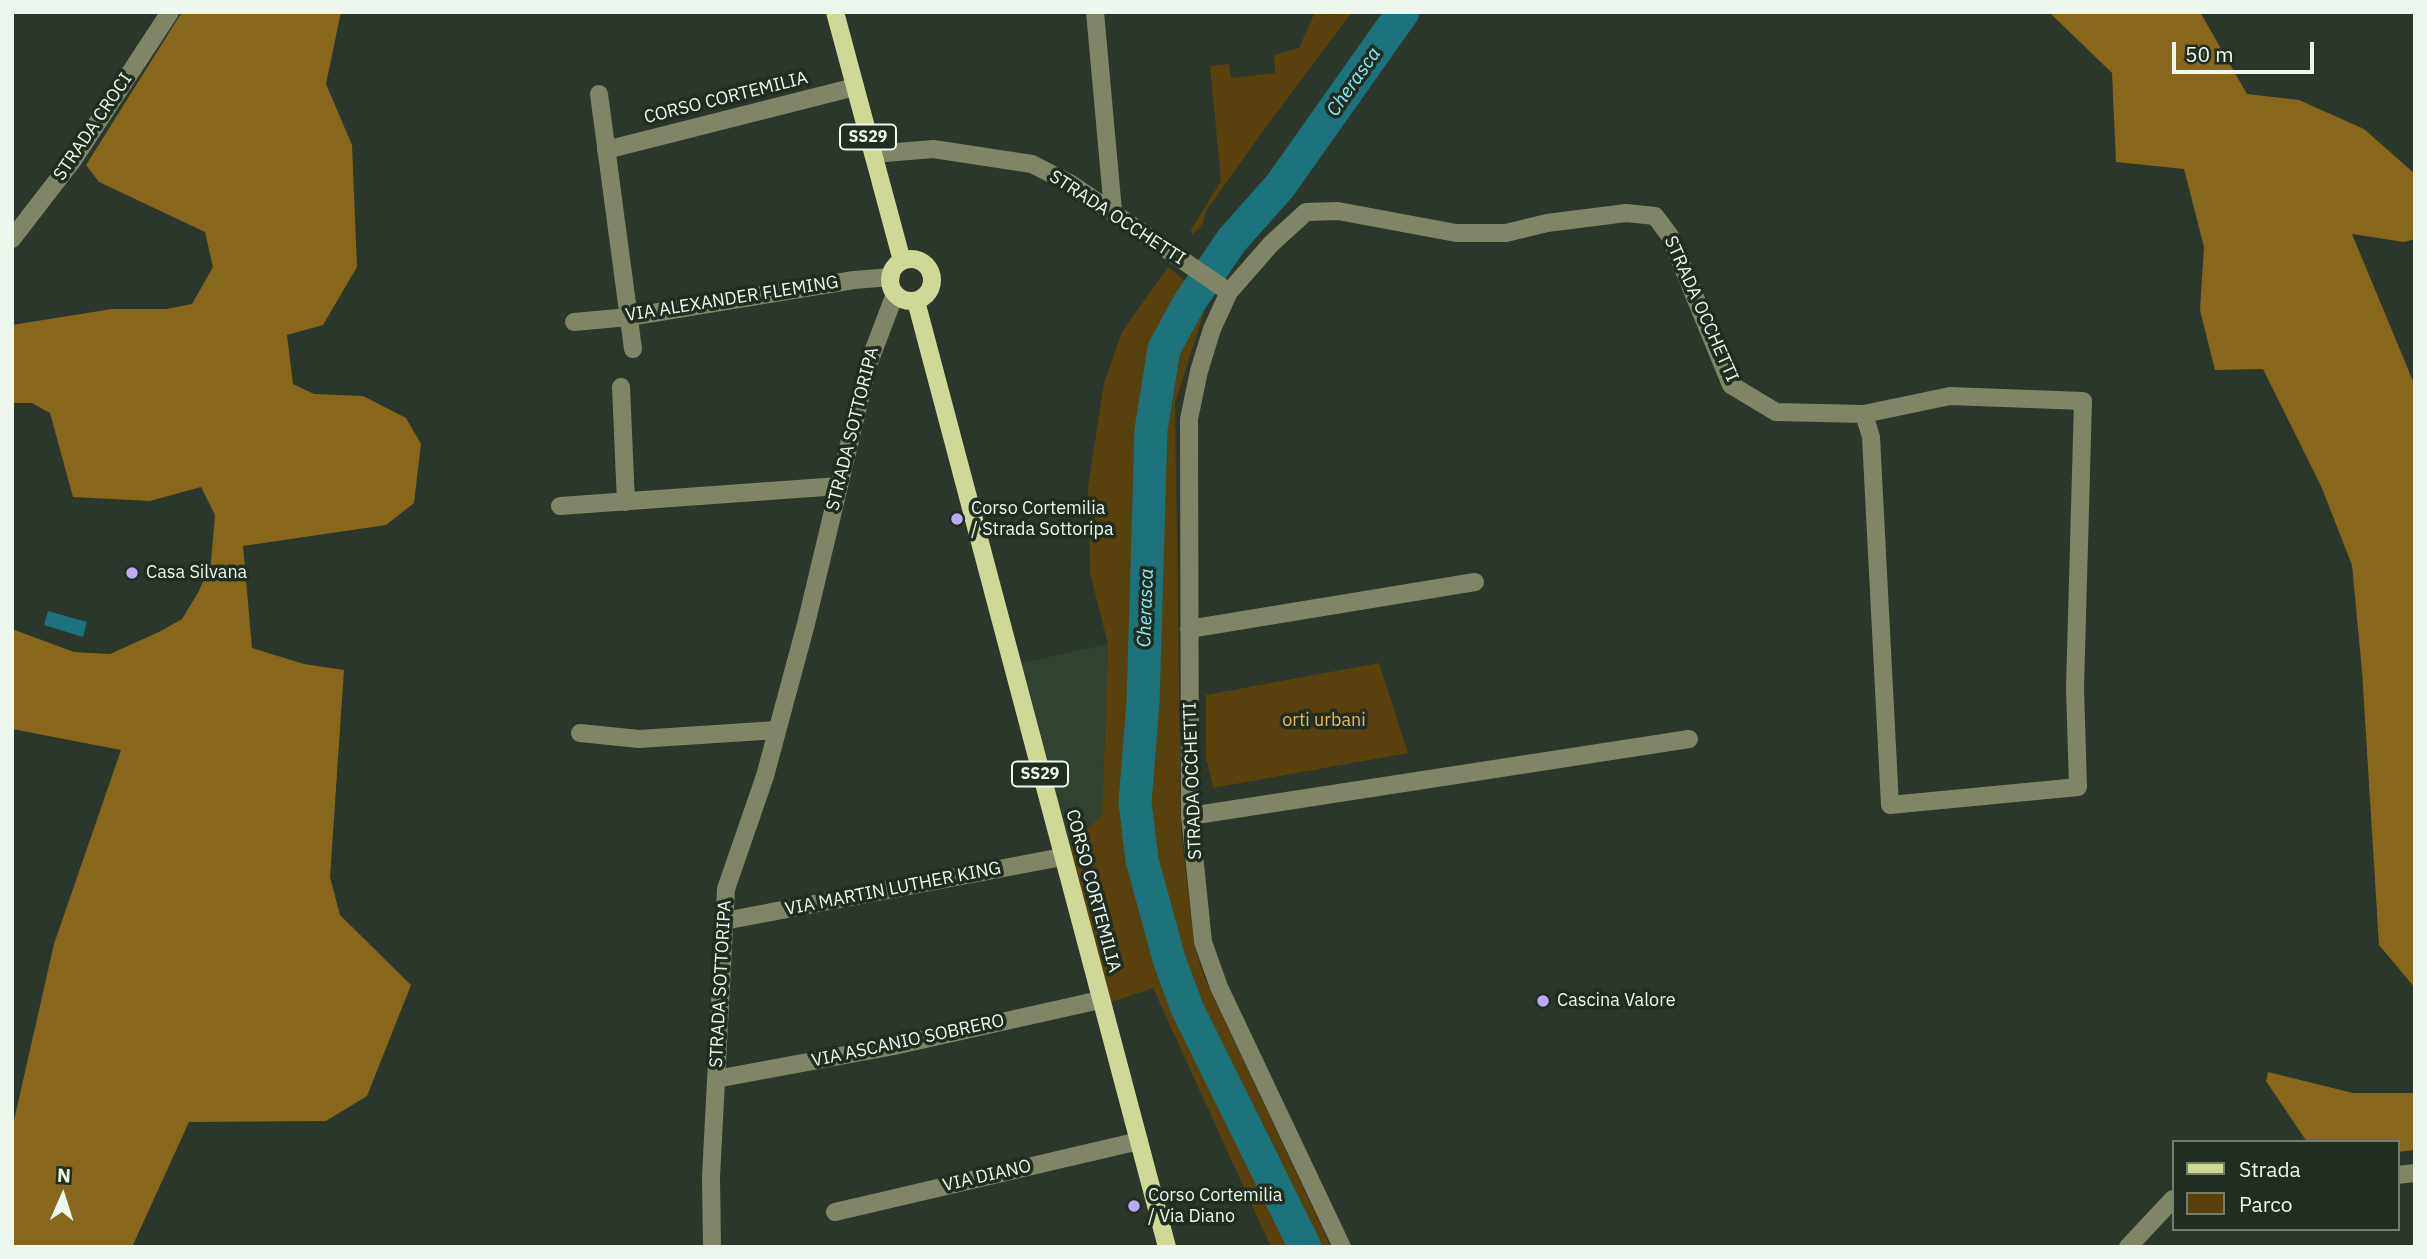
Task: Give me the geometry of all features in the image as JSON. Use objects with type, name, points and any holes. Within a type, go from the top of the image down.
[{"type":"main road","name":"SS29","points":[[835,12],[902,261]]},
{"type":"main road","points":[[913,259],[922,262],[931,272],[929,291],[916,301],[893,286],[902,261],[913,259]]},
{"type":"main road","name":"CORSO CORTEMILIA","points":[[916,301],[1167,1247]]},
{"type":"street","name":"STRADA CROCI","points":[[12,239],[74,160],[170,12]]},
{"type":"street","points":[[1095,12],[1113,211]]},
{"type":"street","name":"CORSO CORTEMILIA","points":[[606,150],[855,87]]},
{"type":"street","points":[[599,93],[633,349]]},
{"type":"street","name":"STRADA OCCHETTI","points":[[873,154],[933,149],[1032,164],[1071,184],[1113,211],[1229,292]]},
{"type":"street","name":"STRADA OCCHETTI","points":[[1342,1247],[1215,976],[1203,942],[1190,816],[1189,419],[1199,371],[1212,329],[1229,292],[1271,244],[1306,212],[1338,211],[1456,233],[1506,233],[1547,223],[1626,213],[1656,216],[1670,236],[1731,385],[1776,412],[1864,414],[1950,396],[2083,401],[2075,688],[2078,787],[1889,805],[1871,437],[1864,414]]},
{"type":"street","name":"VIA ALEXANDER FLEMING","points":[[574,322],[629,317],[854,280],[893,286]]},
{"type":"street","name":"STRADA SOTTORIPA","points":[[712,1247],[711,1177],[726,889],[777,730],[867,365],[893,286]]},
{"type":"street","points":[[621,387],[626,502]]},
{"type":"street","points":[[559,506],[839,486]]},
{"type":"street","points":[[1189,629],[1475,582]]},
{"type":"street","points":[[580,733],[639,739],[777,730]]},
{"type":"street","points":[[1190,816],[1689,739]]},
{"type":"street","name":"VIA MARTIN LUTHER KING","points":[[724,921],[1062,857]]},
{"type":"street","name":"VIA ASCANIO SOBRERO","points":[[716,1079],[894,1046],[1100,1000]]},
{"type":"street","name":"VIA DIANO","points":[[835,1212],[1139,1141]]},
{"type":"street","points":[[2129,1247],[2172,1200]]},
{"type":"shaded area","points":[[182,12],[341,12],[326,84],[352,145],[357,267],[323,325],[287,335],[293,384],[314,394],[363,396],[406,418],[421,444],[414,503],[386,525],[243,546],[252,648],[304,664],[344,670],[330,877],[340,915],[411,985],[367,1096],[326,1121],[189,1122],[132,1247],[12,1247],[12,1129],[54,944],[121,750],[12,729],[12,629],[74,652],[110,654],[161,631],[182,619],[199,591],[211,562],[215,515],[201,487],[150,501],[73,497],[50,413],[32,403],[12,403],[12,325],[112,309],[166,309],[192,304],[213,267],[205,232],[99,182],[86,165]]},
{"type":"shaded area","points":[[2049,12],[2200,12],[2247,94],[2299,100],[2364,129],[2415,174],[2415,239],[2404,242],[2352,234],[2415,386],[2415,988],[2379,945],[2362,671],[2352,565],[2321,486],[2263,369],[2215,370],[2200,310],[2204,247],[2184,169],[2116,162],[2112,73]]},
{"type":"shaded area","points":[[1108,644],[1102,816],[1068,847],[1021,663]]},
{"type":"shaded area","points":[[2268,1072],[2353,1093],[2415,1093],[2415,1150],[2399,1152],[2399,1140],[2306,1140],[2266,1081]]},
{"type":"green space","points":[[1315,12],[1333,15],[1335,12],[1352,12],[1255,142],[1206,211],[1203,223],[1192,236],[1191,230],[1221,181],[1210,66],[1229,64],[1231,78],[1275,73],[1274,55],[1299,48]]},
{"type":"green space","points":[[1168,267],[1208,299],[1175,403],[1181,829],[1194,945],[1205,979],[1331,1247],[1271,1247],[1153,988],[1109,1003],[1068,847],[1102,815],[1108,644],[1090,573],[1088,487],[1104,383],[1122,332]]},
{"type":"green space","name":"orti urbani","points":[[1379,663],[1408,753],[1213,788],[1206,757],[1206,695]]},
{"type":"water","points":[[48,611],[87,622],[83,637],[44,625]]},
{"type":"waterway","name":"Cherasca","points":[[1305,1247],[1187,1008],[1169,959],[1142,860],[1135,802],[1143,703],[1151,430],[1164,349],[1189,303],[1232,240],[1280,186],[1403,12]]},
{"type":"place","name":"Corso Cortemilia / Strada Sottoripa","points":[[957,519]]},
{"type":"place","name":"Casa Silvana","points":[[132,573]]},
{"type":"place","name":"Cascina Valore","points":[[1543,1001]]},
{"type":"place","name":"Corso Cortemilia / Via Diano","points":[[1134,1206]]}]
